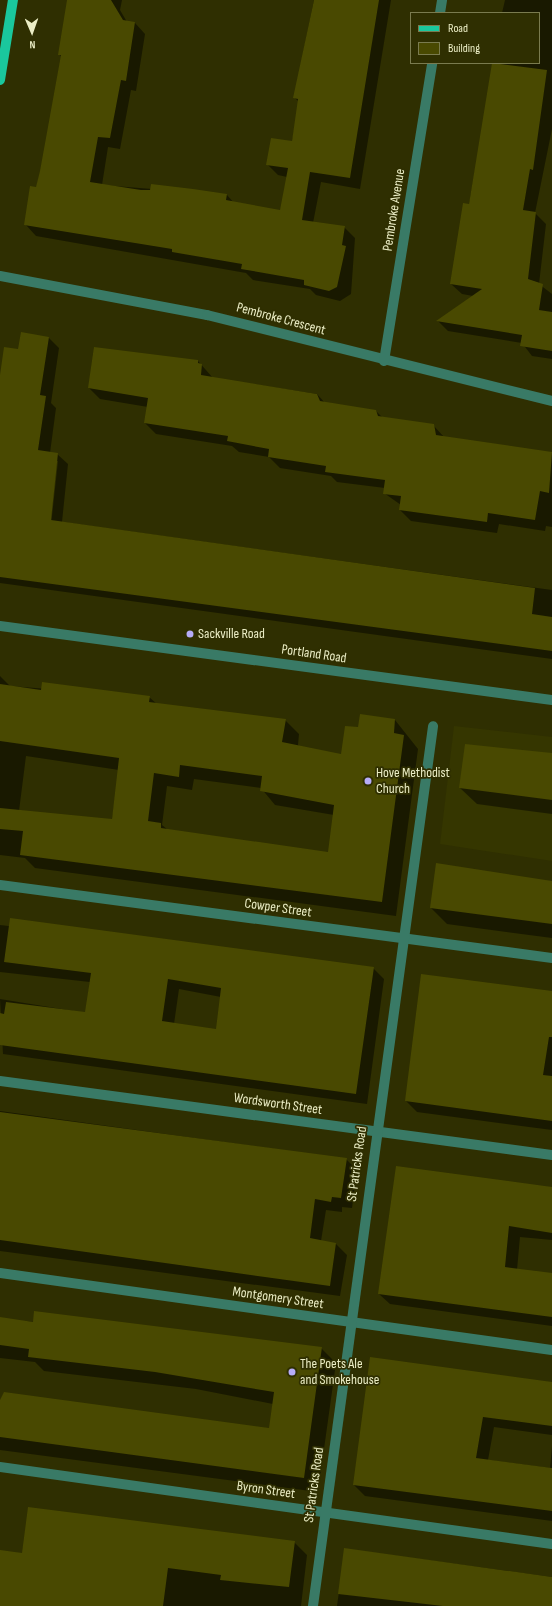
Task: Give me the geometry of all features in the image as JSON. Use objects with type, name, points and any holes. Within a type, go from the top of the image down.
[{"type":"main road","points":[[0,80],[13,0]]},
{"type":"street","points":[[440,12],[442,0]]},
{"type":"street","name":"Pembroke Avenue","points":[[384,361],[432,64]]},
{"type":"street","name":"Pembroke Crescent","points":[[0,276],[208,315],[384,361],[552,400]]},
{"type":"street","name":"Portland Road","points":[[0,626],[552,700]]},
{"type":"street","name":"St Patricks Road","points":[[313,1606],[375,1131],[433,726]]},
{"type":"street","name":"Cowper Street","points":[[0,885],[552,958]]},
{"type":"street","name":"Wordsworth Street","points":[[0,1081],[552,1155]]},
{"type":"street","name":"Montgomery Street","points":[[0,1273],[552,1350]]},
{"type":"street","name":"Byron Street","points":[[0,1467],[552,1544]]},
{"type":"shaded area","points":[[454,726],[552,737],[552,861],[440,844]]},
{"type":"building","points":[[67,0],[111,0],[123,20],[135,22],[126,81],[121,80],[110,138],[98,137],[90,182],[141,190],[150,190],[151,184],[227,194],[226,200],[280,210],[288,168],[266,165],[271,138],[292,141],[298,99],[293,98],[314,0],[379,0],[350,178],[310,172],[302,220],[345,226],[342,245],[346,246],[337,287],[329,291],[304,285],[304,280],[241,269],[242,264],[172,252],[172,249],[24,225],[30,186],[36,187],[40,171],[61,55],[58,55]]},
{"type":"building","points":[[492,64],[547,70],[533,170],[530,169],[523,210],[536,212],[528,279],[543,284],[539,310],[552,312],[552,351],[520,346],[522,335],[436,321],[482,289],[450,284],[463,203],[469,204]]},
{"type":"building","points":[[21,332],[49,337],[40,395],[46,396],[38,450],[58,453],[51,520],[535,588],[532,614],[552,617],[552,651],[0,577],[0,375],[4,347],[18,349]]},
{"type":"building","points":[[94,347],[198,360],[198,363],[202,364],[201,375],[317,394],[320,401],[376,410],[378,416],[434,424],[436,435],[552,452],[549,493],[540,491],[535,520],[488,513],[487,522],[399,510],[401,496],[383,494],[385,480],[325,472],[326,466],[268,457],[269,449],[227,441],[228,436],[144,423],[148,398],[88,388]]},
{"type":"building","points":[[42,682],[150,696],[149,702],[286,719],[282,742],[341,754],[345,726],[358,727],[360,714],[395,719],[394,733],[404,735],[382,902],[20,855],[23,831],[0,829],[0,808],[112,819],[119,758],[0,741],[0,684],[41,690]],"holes":[[[180,765],[262,776],[260,791],[334,805],[328,852],[161,828],[161,823],[148,821],[154,773],[179,777]]]},
{"type":"building","points":[[465,744],[552,753],[552,800],[459,788]]},
{"type":"building","points":[[436,863],[552,881],[552,924],[430,908]]},
{"type":"building","points":[[10,918],[374,967],[356,1094],[0,1045],[0,1013],[4,1014],[6,1002],[85,1012],[91,973],[4,962]],"holes":[[[168,979],[221,988],[216,1029],[162,1021]]]},
{"type":"building","points":[[421,974],[552,991],[552,1037],[549,1037],[543,1075],[552,1076],[552,1121],[405,1101]]},
{"type":"building","points":[[0,1112],[347,1158],[341,1198],[332,1197],[331,1202],[315,1199],[310,1238],[336,1243],[330,1286],[0,1240]]},
{"type":"building","points":[[396,1166],[552,1187],[552,1233],[509,1226],[505,1267],[552,1273],[552,1317],[378,1294]]},
{"type":"building","points":[[34,1311],[322,1347],[304,1478],[0,1437],[0,1400],[4,1392],[269,1428],[274,1392],[155,1372],[28,1357],[29,1349],[0,1345],[0,1317],[33,1322]]},
{"type":"building","points":[[370,1357],[552,1382],[552,1426],[483,1417],[476,1458],[552,1468],[552,1511],[353,1485]]},
{"type":"building","points":[[28,1507],[295,1541],[289,1587],[220,1580],[221,1575],[168,1568],[163,1606],[0,1606],[0,1550],[22,1553]]},
{"type":"building","points":[[344,1548],[552,1577],[552,1606],[443,1606],[338,1594]]},
{"type":"place","name":"Sackville Road","points":[[190,634]]},
{"type":"place","name":"Hove Methodist Church","points":[[368,781]]},
{"type":"place","name":"The Poets Ale and Smokehouse","points":[[292,1372]]}]
